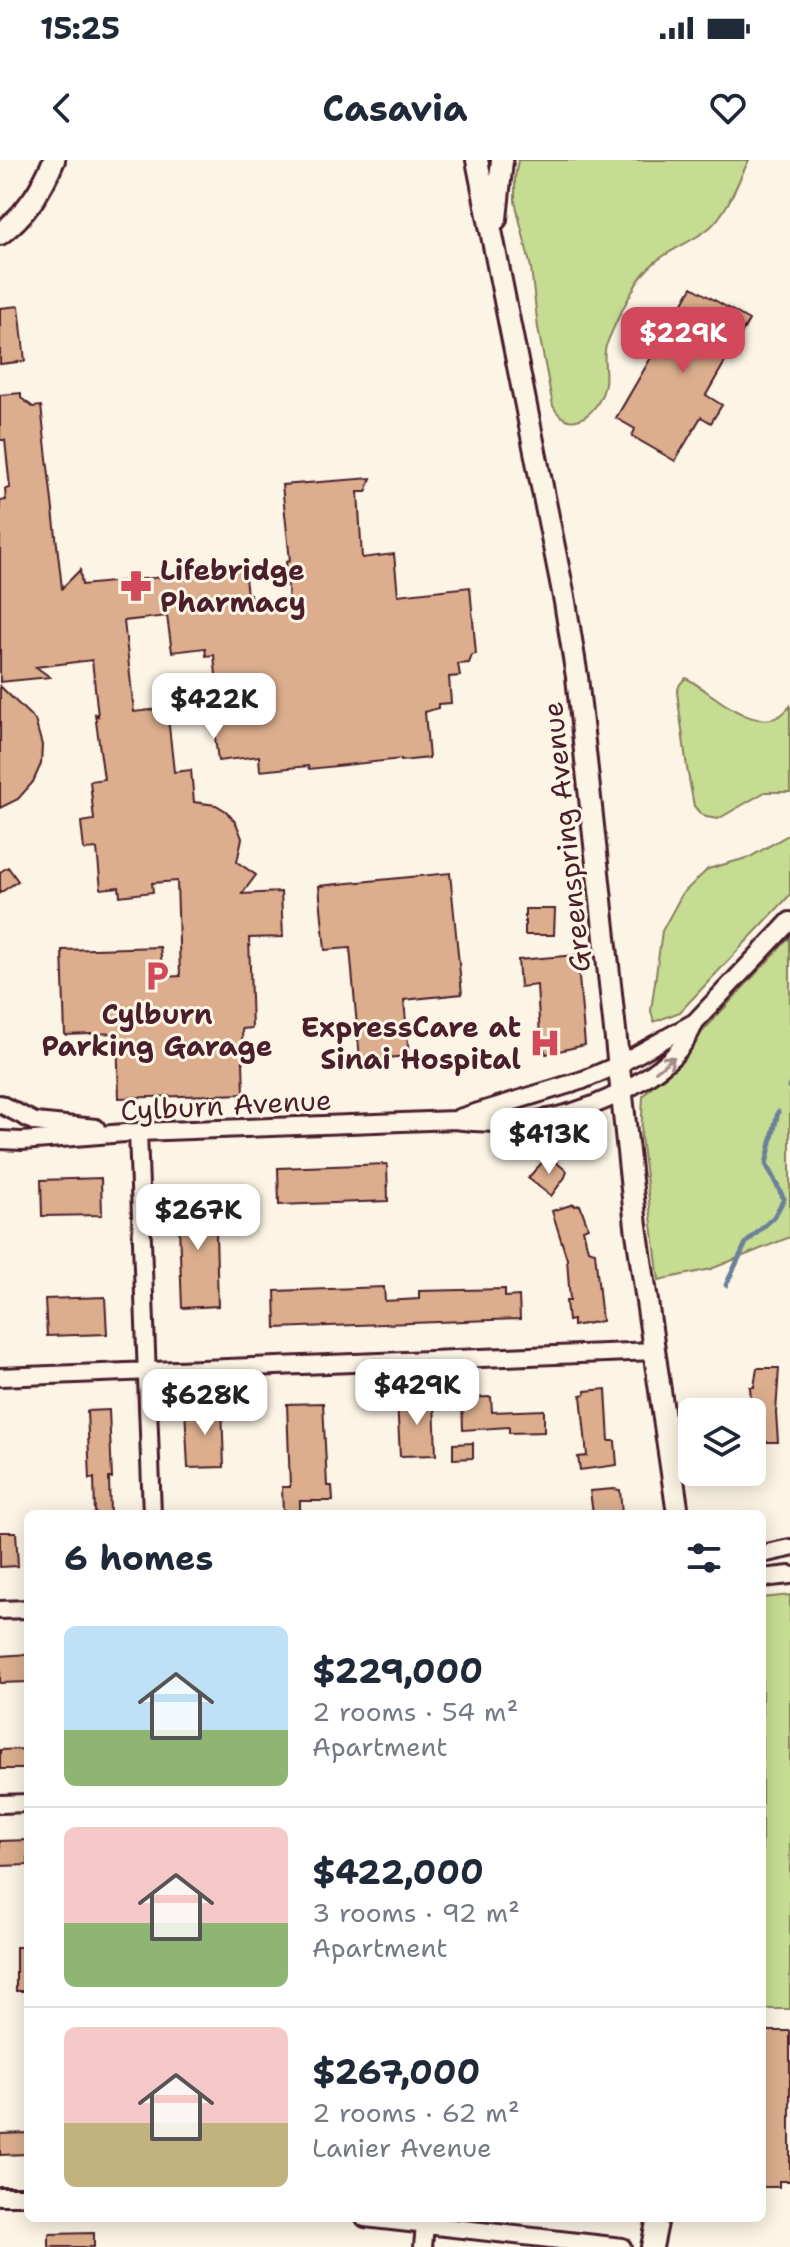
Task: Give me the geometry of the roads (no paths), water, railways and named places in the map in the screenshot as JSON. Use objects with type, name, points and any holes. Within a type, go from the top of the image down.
[{"type":"main road","points":[[0,234],[27,210],[45,182],[54,160]]},
{"type":"main road","points":[[493,242],[502,160]]},
{"type":"main road","name":"Greenspring Avenue","points":[[477,164],[565,602],[577,677],[636,1226],[677,1510]]},
{"type":"main road","points":[[652,2247],[657,2222]]},
{"type":"street","name":"Cylburn Avenue","points":[[1,1135],[22,1141],[138,1132],[454,1120],[486,1124],[539,1120],[592,1108],[621,1093],[678,1053],[695,1022],[790,921]]},
{"type":"street","name":"Cylburn Avenue","points":[[454,1120],[541,1094],[618,1065],[695,1022]]},
{"type":"street","points":[[0,1104],[35,1122],[138,1132],[152,1510]]},
{"type":"street","points":[[1,1135],[66,1127]]},
{"type":"street","points":[[0,1377],[655,1351]]},
{"type":"street","points":[[766,1553],[790,1548]]},
{"type":"street","points":[[766,1578],[790,1575]]},
{"type":"street","points":[[0,1610],[24,1609]]},
{"type":"street","points":[[0,1804],[24,1803]]},
{"type":"street","points":[[0,2196],[24,2196]]},
{"type":"street","points":[[399,2222],[622,2247]]},
{"type":"street","points":[[423,2247],[425,2225]]},
{"type":"waterway","points":[[726,1285],[746,1243],[774,1217],[784,1199],[766,1164],[778,1112]]},
{"type":"place","name":"Lifebridge Pharmacy","points":[[136,586]]},
{"type":"place","name":"Cylburn Parking Garage","points":[[157,976]]},
{"type":"place","name":"ExpressCare at Sinai Hospital","points":[[545,1043]]}]
